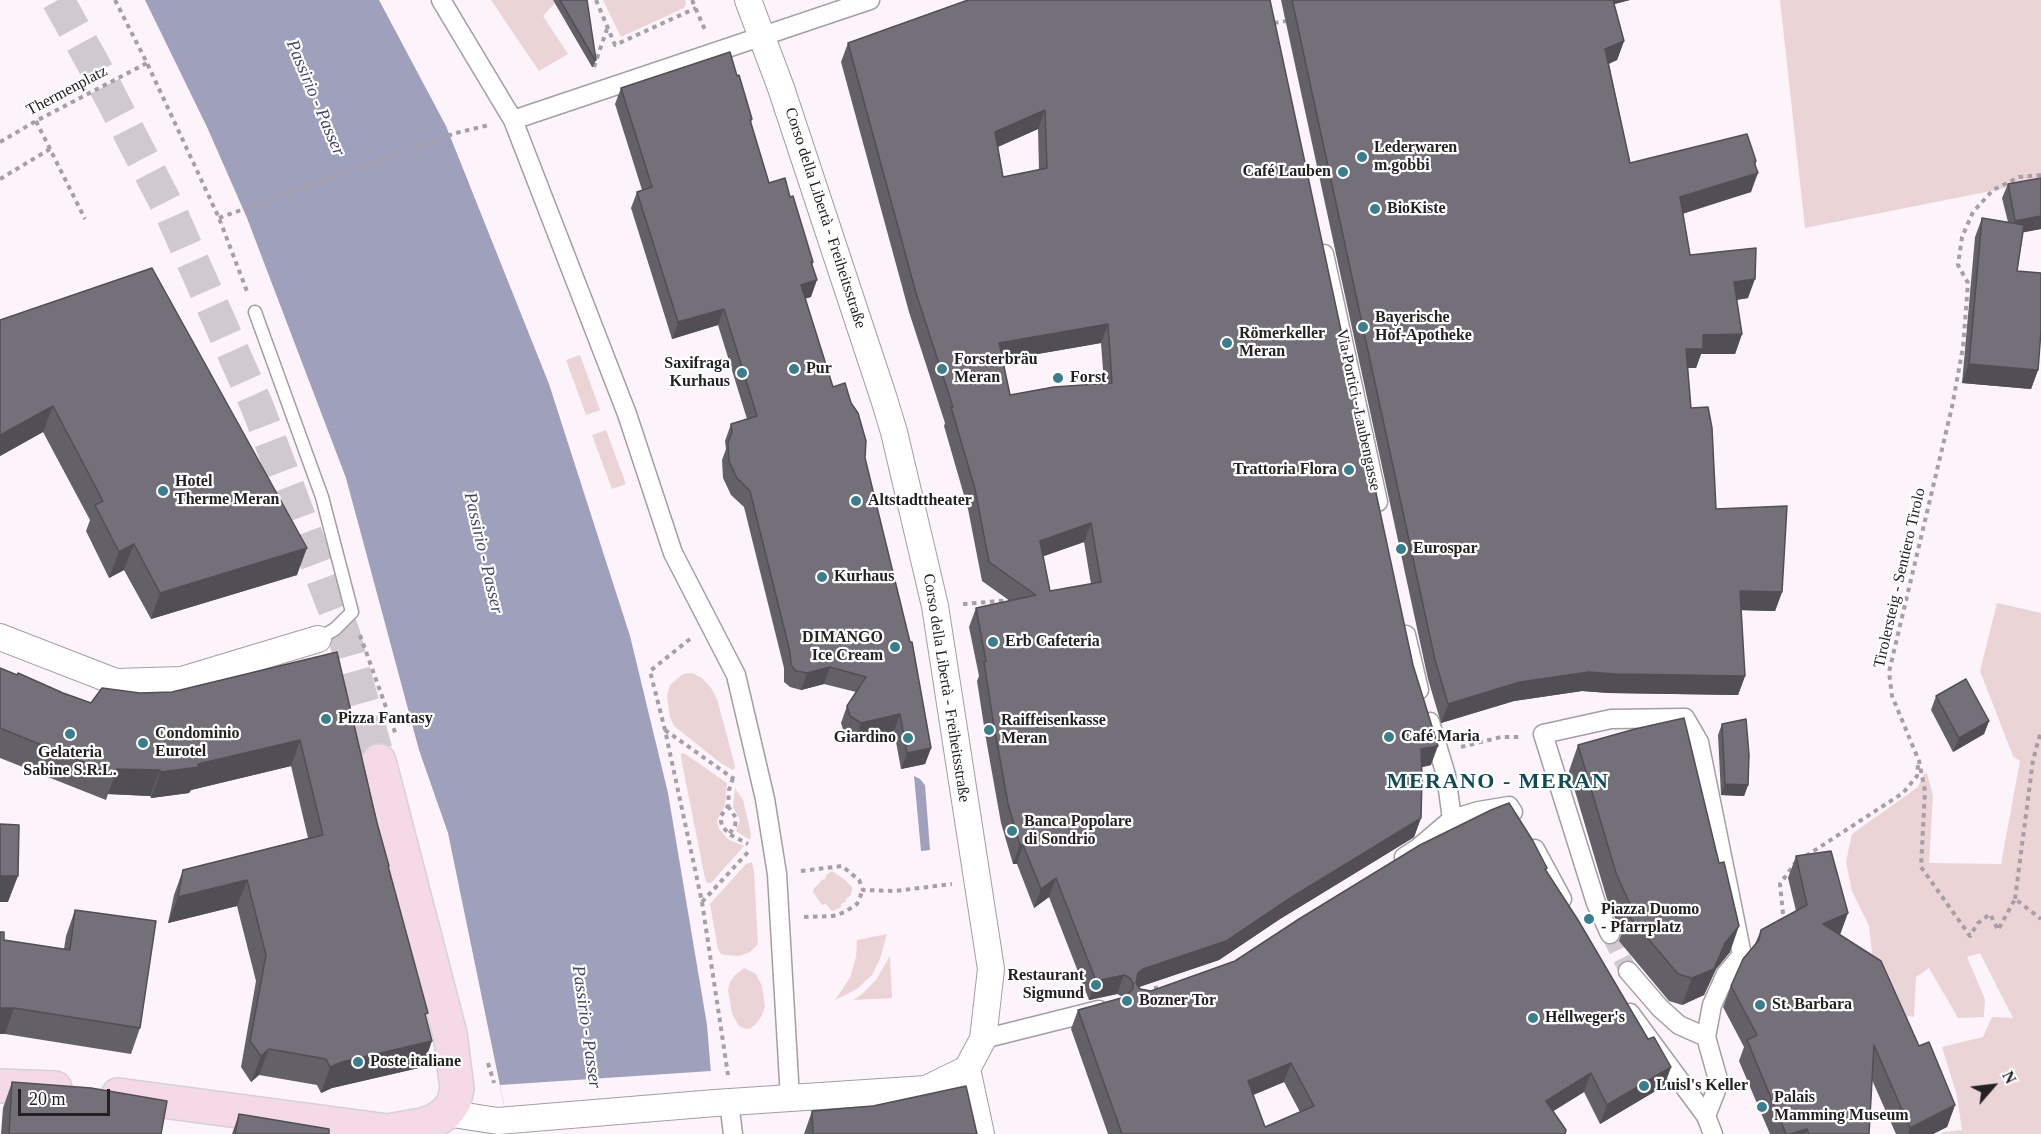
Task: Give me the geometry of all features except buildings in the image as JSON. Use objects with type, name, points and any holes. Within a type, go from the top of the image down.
[{"type":"main road","points":[[0,1086],[76,1089],[387,1133],[422,1125],[446,1113],[454,1102],[457,1088],[450,1034],[379,761]]},
{"type":"street","points":[[441,0],[513,120],[627,414],[674,553],[736,675],[765,799],[777,873],[790,1098]]},
{"type":"street","name":"Corso della Libertà - Freiheitsstraße","points":[[748,0],[781,88],[884,399],[894,432],[935,606],[991,969],[983,1039],[967,1068]]},
{"type":"street","points":[[513,120],[870,0]]},
{"type":"street","name":"Via Portici - Laubengasse","points":[[1321,242],[1380,514]]},
{"type":"street","points":[[1402,616],[1417,682],[1446,775],[1452,819]]},
{"type":"street","points":[[0,637],[116,682],[182,680],[318,639]]},
{"type":"street","points":[[1610,934],[1596,903],[1543,734],[1611,719],[1685,718],[1699,742],[1742,955],[1726,974],[1712,1005],[1706,1037],[1719,1083],[1713,1129]]},
{"type":"street","points":[[1390,865],[1418,848],[1452,819],[1509,806],[1569,912]]},
{"type":"street","points":[[1628,971],[1660,1008],[1679,1025],[1706,1037]]},
{"type":"street","points":[[1619,999],[1713,1129]]},
{"type":"street","points":[[983,1039],[1061,1028],[1115,1005]]},
{"type":"street","points":[[446,1113],[502,1120],[926,1089],[967,1068],[981,1134]]},
{"type":"street","points":[[726,1102],[733,1134]]},
{"type":"lane","points":[[255,312],[322,497],[352,612],[335,629],[318,639]]},
{"type":"path","points":[[115,0],[219,218],[255,312]]},
{"type":"path","points":[[596,0],[615,45],[696,8],[692,0]]},
{"type":"path","points":[[1274,23],[1287,21]]},
{"type":"path","points":[[584,96],[607,28]]},
{"type":"path","name":"Thermenplatz","points":[[0,142],[147,63]]},
{"type":"path","points":[[219,218],[456,133],[513,120]]},
{"type":"path","points":[[36,121],[85,219]]},
{"type":"path","points":[[0,179],[50,149]]},
{"type":"path","name":"Tirolersteig - Sentiero Tirolo","points":[[2015,899],[1998,930],[1990,914],[1978,923],[1970,936],[1921,867],[1925,791],[1919,761],[1892,696],[1888,672],[1952,407],[1963,348],[1968,283],[1958,265],[1962,237],[1973,212],[1993,190],[2019,177],[2041,175]]},
{"type":"path","points":[[935,606],[1018,599]]},
{"type":"path","points":[[709,623],[650,671],[702,902],[726,1102]]},
{"type":"path","points":[[665,730],[765,799]]},
{"type":"path","points":[[2041,731],[2033,760],[2015,899],[2041,919]]},
{"type":"path","points":[[1440,752],[1501,737],[1521,737]]},
{"type":"path","points":[[1784,927],[1780,884],[1792,865],[1903,793],[1917,776],[1919,761]]},
{"type":"path","points":[[702,902],[753,847],[729,834],[721,821],[721,816],[728,806],[729,790],[733,778]]},
{"type":"path","points":[[728,806],[736,818],[735,826],[729,834]]},
{"type":"path","points":[[777,873],[842,866],[859,880],[863,890],[857,904],[839,914],[779,918]]},
{"type":"path","points":[[863,890],[895,891],[934,887]]},
{"type":"path","points":[[1153,971],[1157,994]]},
{"type":"path","points":[[486,1082],[494,1083],[495,1088]]},
{"type":"shaded area","points":[[491,0],[553,0],[555,3],[543,16],[568,54],[539,71]]},
{"type":"shaded area","points":[[603,0],[685,0],[686,3],[684,8],[621,37]]},
{"type":"shaded area","points":[[1780,0],[2041,0],[2041,181],[1805,228]]},
{"type":"shaded area","points":[[580,355],[600,410],[586,415],[566,360]]},
{"type":"shaded area","points":[[606,430],[626,484],[612,489],[592,435]]},
{"type":"shaded area","points":[[1997,603],[2041,613],[2041,1134],[1940,1134],[1962,1130],[1957,1096],[1942,1047],[1983,1037],[1992,1017],[2013,1018],[1980,953],[1967,957],[1985,999],[1984,1017],[1958,1018],[1929,968],[1916,977],[1914,1017],[1908,1016],[1901,1028],[1873,962],[1869,926],[1852,891],[1846,862],[1852,834],[1918,787],[1924,774],[1927,773],[1933,796],[1929,863],[2001,864],[2020,761],[2013,756],[1980,671]]},
{"type":"shaded area","points":[[692,673],[702,678],[717,699],[734,762],[733,770],[674,726],[670,717],[667,696],[670,685],[683,674]]},
{"type":"shaded area","points":[[684,753],[727,783],[725,805],[717,821],[719,829],[729,840],[744,846],[711,883],[707,883],[705,878],[681,758],[681,754]]},
{"type":"shaded area","points":[[735,788],[743,800],[751,834],[750,840],[736,831],[740,820],[733,807]]},
{"type":"shaded area","points":[[752,862],[758,944],[750,952],[739,956],[721,954],[718,949],[710,904],[746,864]]},
{"type":"shaded area","points":[[832,871],[852,887],[852,891],[840,908],[832,911],[826,904],[822,905],[813,892],[821,880]]},
{"type":"shaded area","points":[[887,934],[880,959],[872,975],[857,989],[835,1000],[850,978],[856,957],[857,940]]},
{"type":"shaded area","points":[[890,956],[892,998],[854,1000],[876,980]]},
{"type":"shaded area","points":[[744,968],[756,974],[762,986],[765,1006],[757,1023],[746,1029],[739,1026],[732,1014],[728,990],[735,975]]},
{"type":"water","name":"Passirio - Passer","points":[[145,0],[379,0],[446,126],[549,384],[630,636],[668,793],[707,1025],[716,1134],[510,1134],[448,833],[419,750],[346,478],[247,218],[207,127]]},
{"type":"water","points":[[914,776],[925,785],[930,850],[921,851]]},
{"type":"pier","points":[[711,1071],[719,1134],[510,1134],[500,1085]]},
{"type":"tunnel","points":[[58,0],[172,215],[257,406],[343,632],[379,761]]},
{"type":"tunnel","points":[[1610,934],[1628,971]]},
{"type":"place","name":"Lederwaren m.gobbi","points":[[1362,157]]},
{"type":"place","name":"Café Lauben","points":[[1343,172]]},
{"type":"place","name":"BioKiste","points":[[1375,209]]},
{"type":"place","name":"Bayerische Hof-Apotheke","points":[[1363,327]]},
{"type":"place","name":"Römerkeller Meran","points":[[1227,343]]},
{"type":"place","name":"Pur","points":[[794,369]]},
{"type":"place","name":"Forsterbräu Meran","points":[[942,369]]},
{"type":"place","name":"Saxifraga Kurhaus","points":[[742,373]]},
{"type":"place","name":"Forst","points":[[1058,378]]},
{"type":"place","name":"Trattoria Flora","points":[[1349,470]]},
{"type":"place","name":"Hotel Therme Meran","points":[[163,491]]},
{"type":"place","name":"Altstadttheater","points":[[856,501]]},
{"type":"place","name":"Eurospar","points":[[1401,549]]},
{"type":"place","name":"Kurhaus","points":[[822,577]]},
{"type":"place","name":"Erb Cafeteria","points":[[993,642]]},
{"type":"place","name":"DIMANGO Ice Cream","points":[[895,647]]},
{"type":"place","name":"Pizza Fantasy","points":[[326,719]]},
{"type":"place","name":"Raiffeisenkasse Meran","points":[[989,730]]},
{"type":"place","name":"Gelateria Sabine S.R.L.","points":[[70,734]]},
{"type":"place","name":"Café Maria","points":[[1389,737]]},
{"type":"place","name":"Giardino","points":[[908,738]]},
{"type":"place","name":"Condominio Eurotel","points":[[143,743]]},
{"type":"place","name":"Banca Popolare di Sondrio","points":[[1012,831]]},
{"type":"place","name":"Piazza Duomo - Pfarrplatz","points":[[1589,919]]},
{"type":"place","name":"Restaurant Sigmund","points":[[1096,985]]},
{"type":"place","name":"Bozner Tor","points":[[1127,1001]]},
{"type":"place","name":"St. Barbara","points":[[1760,1005]]},
{"type":"place","name":"Hellweger's","points":[[1533,1018]]},
{"type":"place","name":"Poste italiane","points":[[358,1062]]},
{"type":"place","name":"Luisl's Keller","points":[[1644,1086]]},
{"type":"place","name":"Palais Mamming Museum","points":[[1762,1107]]},
{"type":"district","name":"MERANO - MERAN","points":[[1498,782]]}]
